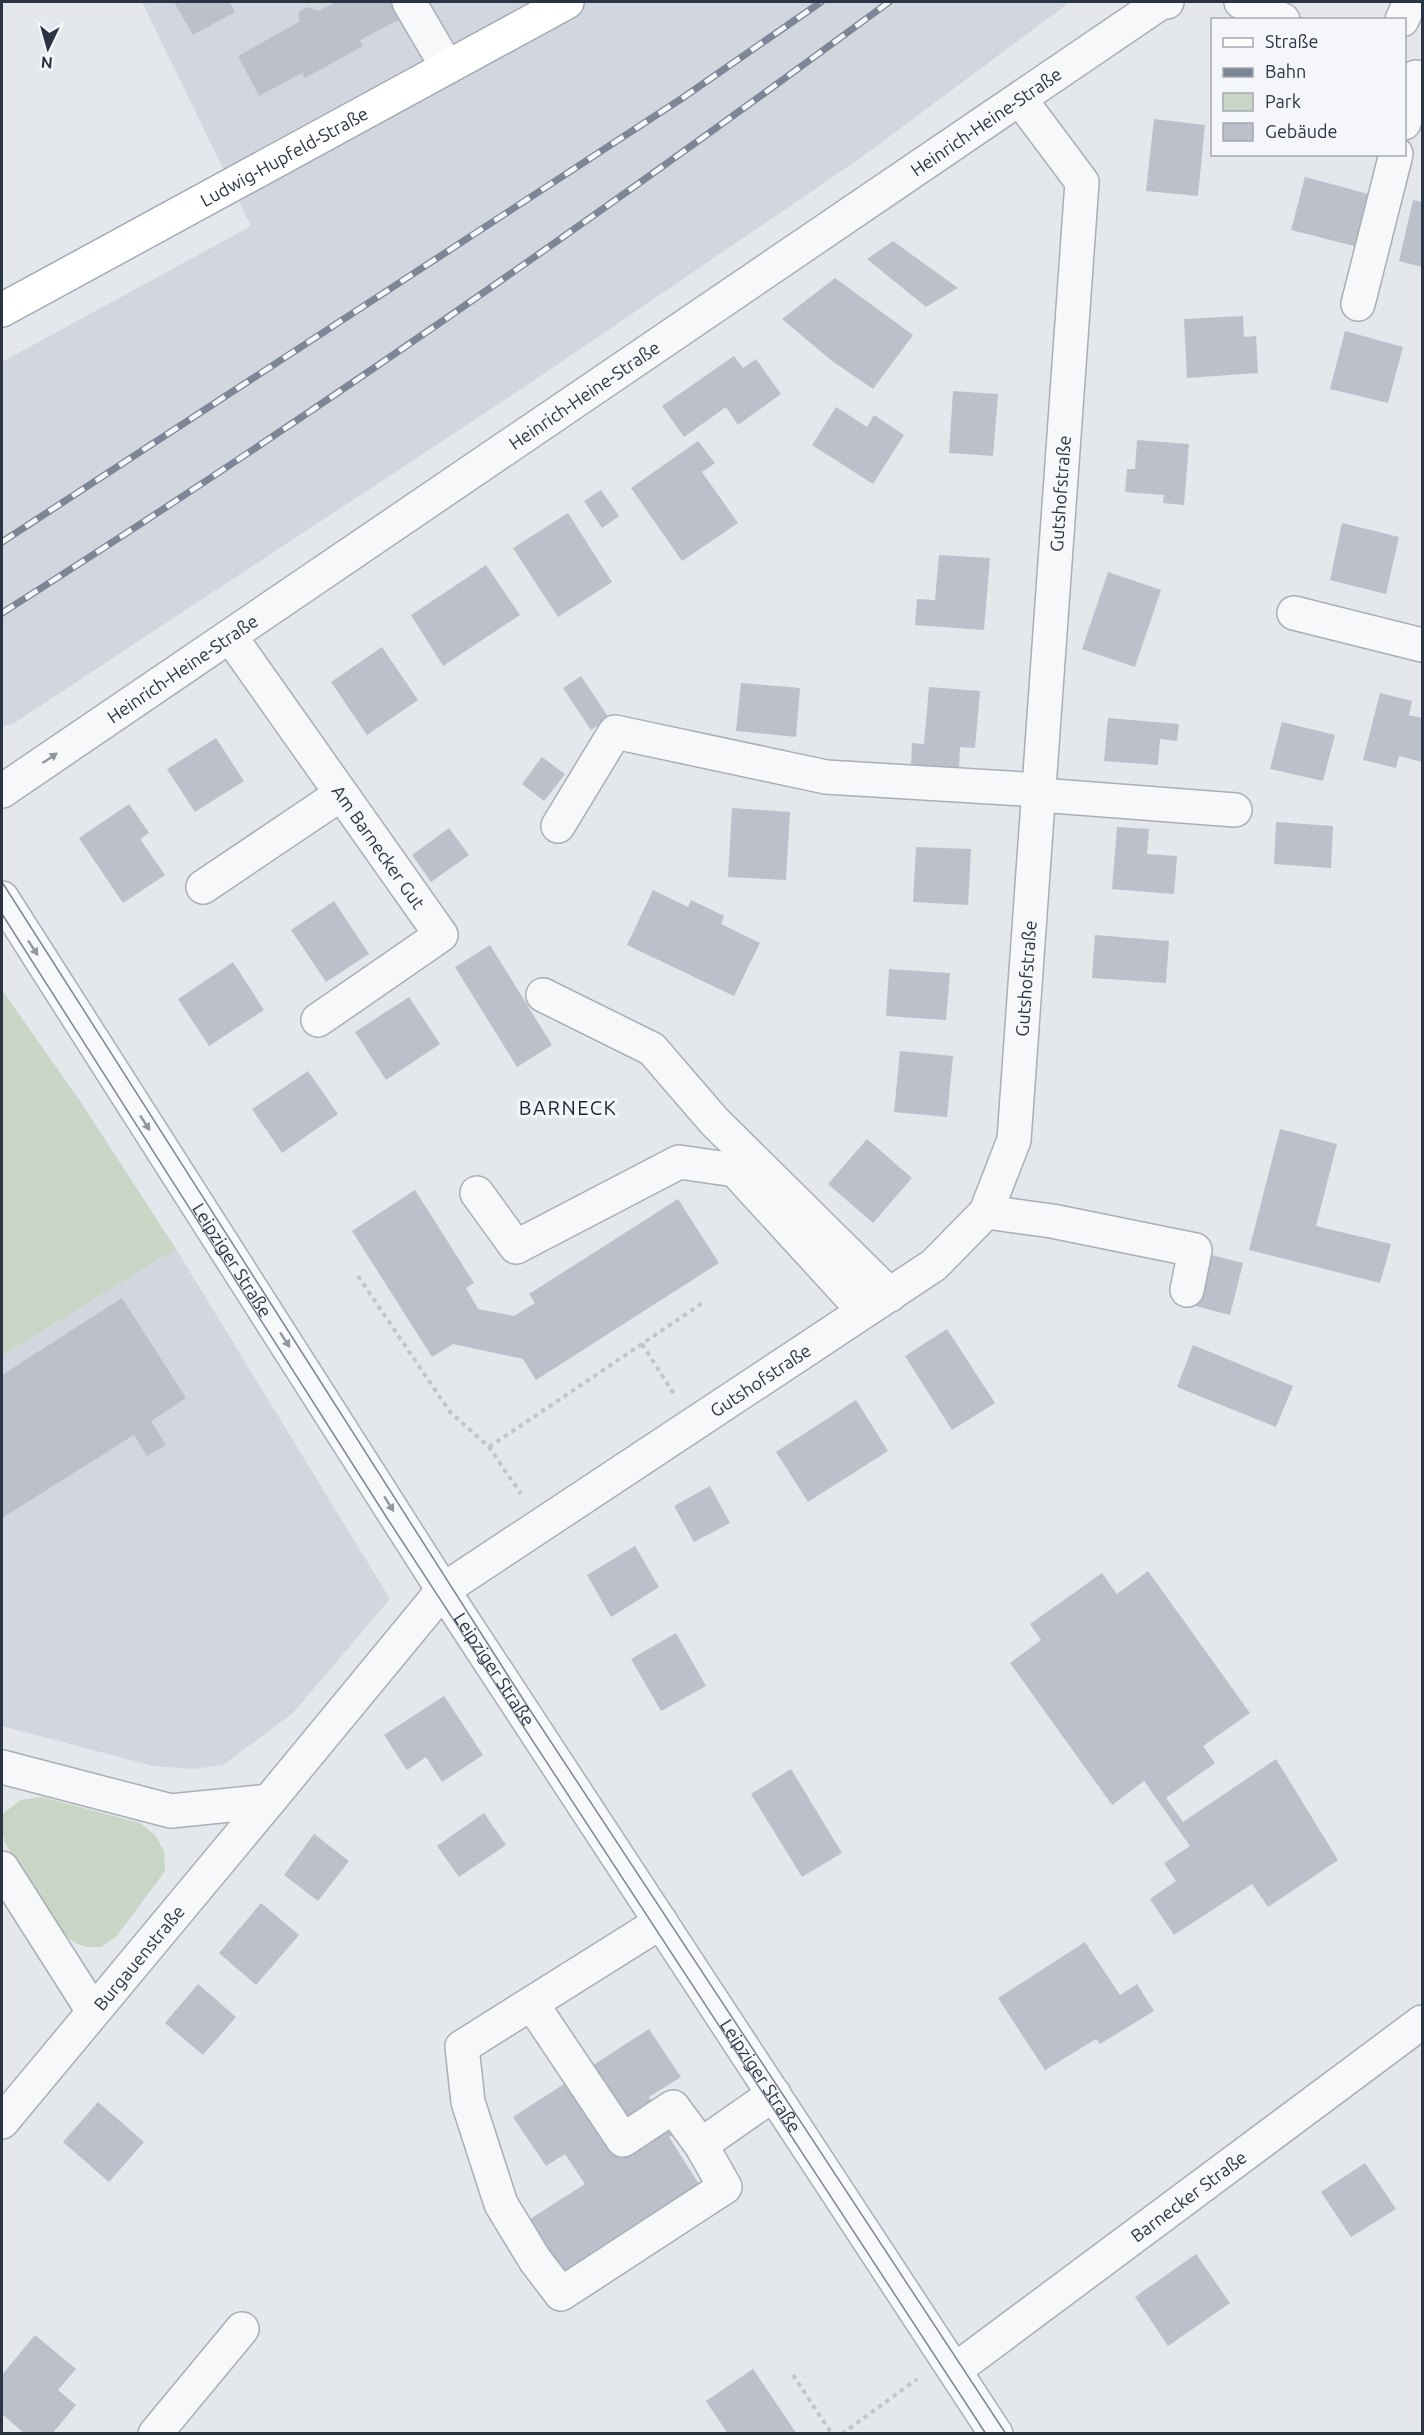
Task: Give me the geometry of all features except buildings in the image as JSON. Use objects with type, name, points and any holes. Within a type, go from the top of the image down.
[{"type":"main road","name":"Ludwig-Hupfeld-Straße","points":[[2,310],[567,2]]},
{"type":"street","points":[[409,2],[447,67]]},
{"type":"street","name":"Heinrich-Heine-Straße","points":[[2,791],[1160,3],[1167,2]]},
{"type":"street","points":[[1241,2],[1278,18]]},
{"type":"street","points":[[1403,18],[1410,2]]},
{"type":"street","points":[[1406,114],[1414,76]]},
{"type":"street","name":"Gutshofstraße","points":[[443,1590],[934,1265],[986,1212],[1014,1140],[1082,182],[1020,99]]},
{"type":"street","points":[[1358,304],[1395,156]]},
{"type":"street","points":[[1294,613],[1422,645]]},
{"type":"street","name":"Am Barnecker Gut","points":[[230,636],[441,935],[318,1020]]},
{"type":"street","points":[[558,826],[615,732],[826,777],[1235,810]]},
{"type":"street","points":[[203,887],[341,794]]},
{"type":"street","name":"Leipziger Straße","points":[[2,898],[443,1590],[996,2433]]},
{"type":"street","points":[[543,995],[651,1049],[877,1303]]},
{"type":"street","points":[[477,1193],[516,1247],[679,1162],[735,1170],[877,1303]]},
{"type":"street","points":[[986,1212],[1052,1221],[1195,1250],[1187,1290]]},
{"type":"street","name":"Burgauenstraße","points":[[2,1868],[93,2011],[443,1590]]},
{"type":"street","points":[[2,1767],[171,1811],[269,1801]]},
{"type":"street","points":[[532,2004],[623,2140],[674,2107],[701,2145],[726,2187],[561,2294],[535,2260],[501,2205],[468,2102],[462,2047],[661,1922]]},
{"type":"street","points":[[2,2122],[93,2011]]},
{"type":"street","name":"Barnecker Straße","points":[[951,2364],[1422,2022]]},
{"type":"street","points":[[701,2145],[774,2094]]},
{"type":"street","points":[[155,2433],[242,2329]]},
{"type":"path","points":[[358,1276],[450,1412],[489,1447],[541,1525]]},
{"type":"path","points":[[489,1447],[704,1302]]},
{"type":"path","points":[[642,1344],[694,1424]]},
{"type":"path","points":[[842,2433],[951,2364]]},
{"type":"path","points":[[793,2375],[832,2433]]},
{"type":"shaded area","points":[[142,2],[1070,2],[862,157],[520,390],[11,725],[2,725],[2,362],[251,226]]},
{"type":"shaded area","points":[[176,1249],[390,1599],[293,1713],[223,1765],[193,1769],[153,1766],[2,1726],[2,1356]]},
{"type":"green space","points":[[2,990],[80,1101],[176,1249],[2,1356]]},
{"type":"green space","points":[[42,1797],[140,1823],[155,1835],[164,1851],[165,1871],[116,1937],[101,1947],[86,1947],[66,1936],[5,1843],[2,1832],[2,1814],[21,1800]]},
{"type":"tram line","points":[[2,882],[528,1707],[1006,2434]]},
{"type":"tram line","points":[[2,914],[387,1518],[986,2434]]},
{"type":"railway","points":[[2,542],[681,99],[821,2]]},
{"type":"railway","points":[[2,613],[228,466],[451,315],[671,160],[889,2]]},
{"type":"district","name":"BARNECK","points":[[568,1107]]}]
